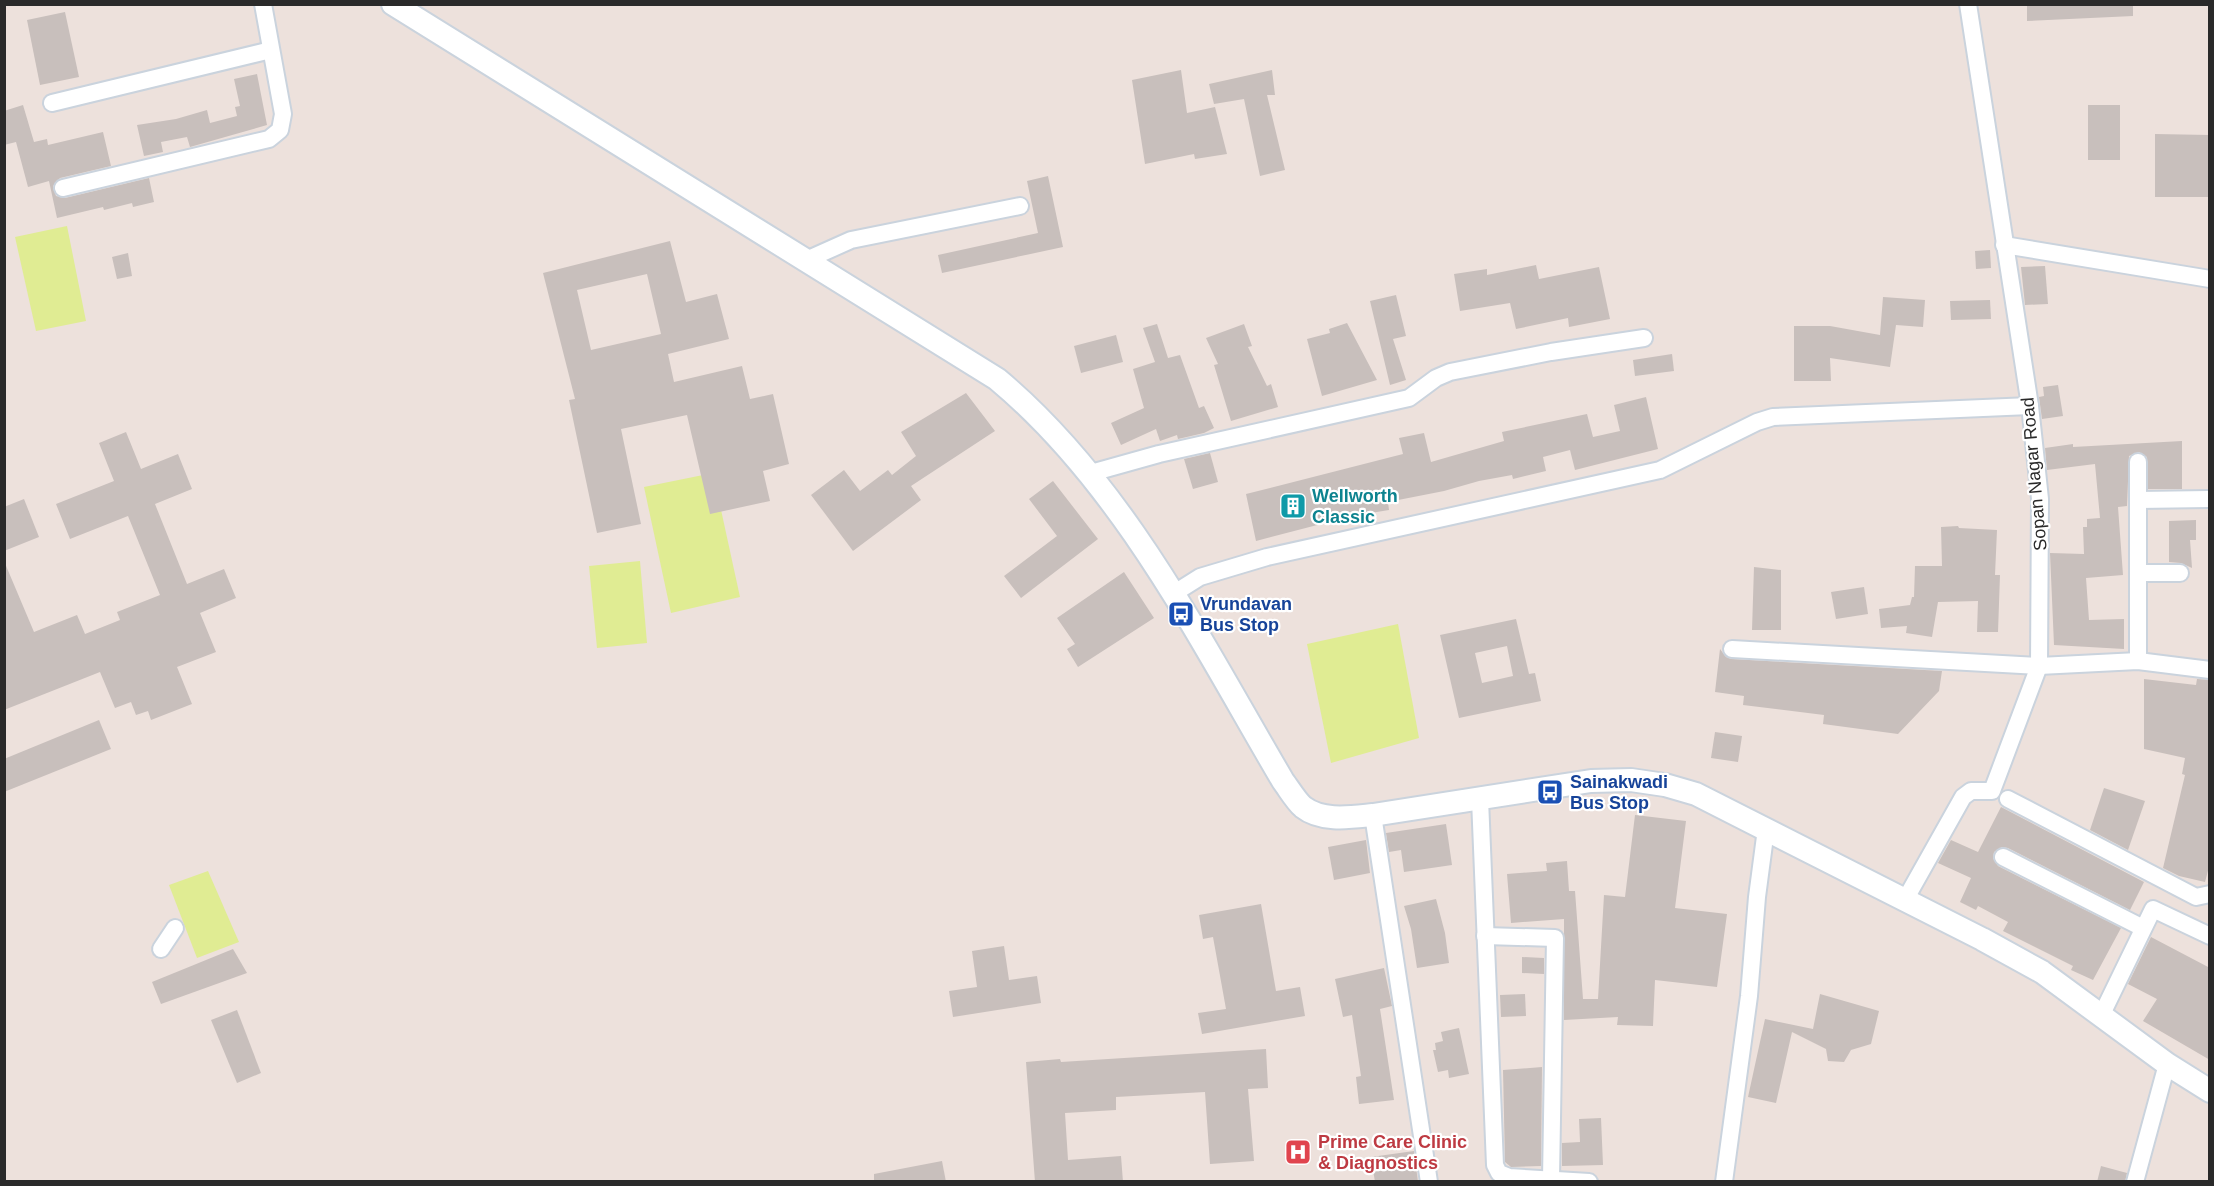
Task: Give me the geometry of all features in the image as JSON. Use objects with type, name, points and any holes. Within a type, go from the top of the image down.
[{"type":"street","points":[[63,188],[268,139],[280,130],[283,114],[263,4]]},
{"type":"street","points":[[393,4],[997,379],[1028,405],[1091,473],[1173,594],[1283,781],[1303,808],[1322,815],[1342,817],[1373,815],[1591,781],[1630,780],[1665,785],[1696,794],[2042,972],[2167,1064],[2210,1091]]},
{"type":"street","name":"Sopan Nagar Road","points":[[1905,900],[1963,797],[1971,791],[1992,792],[2039,666],[2040,499],[2030,406],[1968,4]]},
{"type":"street","points":[[52,103],[271,50]]},
{"type":"street","points":[[804,261],[851,240],[1020,206]]},
{"type":"street","points":[[2004,245],[2210,279]]},
{"type":"street","points":[[1091,473],[1160,454],[1409,398],[1436,378],[1450,372],[1551,352],[1644,338]]},
{"type":"street","points":[[1173,594],[1200,577],[1258,559],[1660,470],[1757,422],[1773,417],[2030,406]]},
{"type":"street","points":[[2138,462],[2138,661]]},
{"type":"street","points":[[2138,500],[2208,499]]},
{"type":"street","points":[[2138,573],[2180,573]]},
{"type":"street","points":[[1732,649],[2039,666],[2138,661],[2210,670]]},
{"type":"street","points":[[1479,798],[1495,1165],[1499,1173],[1509,1177],[1589,1182]]},
{"type":"street","points":[[2008,799],[2196,897],[2210,894]]},
{"type":"street","points":[[1373,815],[1429,1182]]},
{"type":"street","points":[[1724,1182],[1749,996],[1757,897],[1766,830]]},
{"type":"street","points":[[2003,857],[2143,928]]},
{"type":"street","points":[[2101,1016],[2153,909],[2210,936]]},
{"type":"street","points":[[161,949],[175,928]]},
{"type":"street","points":[[1485,936],[1555,938],[1551,1179]]},
{"type":"street","points":[[2135,1182],[2167,1064]]},
{"type":"green space","points":[[67,226],[86,321],[36,331],[15,237]]},
{"type":"green space","points":[[713,473],[740,597],[671,613],[644,487]]},
{"type":"green space","points":[[640,561],[647,643],[597,648],[589,566]]},
{"type":"green space","points":[[1398,624],[1419,738],[1331,763],[1307,644]]},
{"type":"green space","points":[[208,871],[239,942],[197,958],[169,885]]},
{"type":"building","points":[[2027,4],[2133,4],[2133,16],[2027,21]]},
{"type":"building","points":[[65,12],[79,77],[40,85],[27,20]]},
{"type":"building","points":[[1181,70],[1187,113],[1215,107],[1227,154],[1195,159],[1194,154],[1145,164],[1132,80]]},
{"type":"building","points":[[1272,70],[1275,95],[1267,95],[1285,170],[1260,176],[1244,99],[1214,104],[1209,84]]},
{"type":"building","points":[[257,74],[267,125],[190,147],[187,137],[161,142],[163,152],[144,156],[137,125],[176,119],[207,110],[210,123],[237,116],[235,107],[240,106],[234,79]]},
{"type":"building","points":[[23,105],[34,142],[47,139],[48,145],[103,132],[111,166],[60,178],[53,186],[56,196],[65,198],[149,178],[154,202],[133,207],[132,203],[104,210],[103,207],[57,218],[49,181],[28,187],[16,142],[4,145],[4,111]]},
{"type":"building","points":[[2088,105],[2120,105],[2120,160],[2088,160]]},
{"type":"building","points":[[2155,134],[2210,135],[2210,197],[2155,197]]},
{"type":"building","points":[[1048,176],[1063,247],[942,273],[938,255],[1038,233],[1027,181]]},
{"type":"building","points":[[670,241],[686,302],[717,294],[729,339],[668,354],[674,382],[742,366],[750,399],[773,394],[789,464],[763,471],[770,501],[710,514],[687,415],[621,429],[641,524],[597,533],[569,400],[575,399],[543,273]],"holes":[[[647,274],[661,334],[591,350],[577,290]]]},
{"type":"building","points":[[1990,250],[1991,268],[1976,269],[1975,251]]},
{"type":"building","points":[[128,253],[132,276],[117,279],[112,257]]},
{"type":"building","points":[[1536,265],[1539,279],[1599,267],[1610,319],[1569,327],[1568,318],[1516,329],[1510,303],[1460,311],[1454,274],[1487,269],[1487,275]]},
{"type":"building","points":[[2045,266],[2048,304],[2025,305],[2021,267]]},
{"type":"building","points":[[1396,295],[1406,336],[1393,339],[1406,380],[1390,385],[1370,301]]},
{"type":"building","points":[[1883,297],[1925,300],[1923,327],[1896,325],[1890,367],[1830,358],[1831,381],[1794,381],[1794,326],[1830,326],[1880,335]]},
{"type":"building","points":[[1990,300],[1991,319],[1951,320],[1950,301]]},
{"type":"building","points":[[1347,323],[1377,380],[1322,396],[1307,339],[1330,333],[1329,329]]},
{"type":"building","points":[[1157,324],[1168,358],[1180,355],[1199,408],[1204,406],[1214,428],[1204,433],[1178,439],[1177,435],[1160,441],[1156,429],[1121,445],[1111,423],[1144,408],[1133,369],[1155,362],[1143,328]]},
{"type":"building","points":[[1244,324],[1252,346],[1248,347],[1267,386],[1271,384],[1278,407],[1231,421],[1214,365],[1218,364],[1206,338]]},
{"type":"building","points":[[1116,335],[1123,362],[1081,373],[1074,346]]},
{"type":"building","points":[[1672,354],[1674,371],[1635,376],[1633,360]]},
{"type":"building","points":[[2058,385],[2063,416],[2042,419],[2039,397],[2044,396],[2043,387]]},
{"type":"building","points":[[966,393],[995,431],[911,486],[921,500],[853,551],[811,495],[844,470],[860,491],[888,470],[892,475],[916,456],[901,432]]},
{"type":"building","points":[[1646,397],[1658,449],[1575,470],[1570,450],[1543,457],[1546,471],[1513,479],[1512,475],[1479,481],[1444,491],[1388,502],[1389,510],[1352,516],[1256,541],[1246,494],[1403,454],[1399,438],[1424,433],[1431,462],[1504,441],[1502,432],[1587,414],[1593,437],[1620,431],[1614,405]]},
{"type":"building","points":[[126,432],[141,469],[178,454],[192,489],[155,504],[187,584],[224,569],[236,598],[200,613],[216,652],[177,667],[192,704],[151,720],[148,711],[136,715],[131,702],[115,708],[100,672],[4,710],[4,561],[34,632],[77,615],[85,634],[120,620],[117,612],[160,595],[128,516],[70,539],[56,504],[114,481],[99,443]]},
{"type":"building","points":[[2182,441],[2182,489],[2148,489],[2147,457],[2139,452],[2129,456],[2127,506],[2118,507],[2123,575],[2086,578],[2089,620],[2124,619],[2124,649],[2054,645],[2050,553],[2084,554],[2083,527],[2087,527],[2087,519],[2100,518],[2095,464],[2047,470],[2045,448],[2073,444],[2073,447]]},
{"type":"building","points":[[1210,453],[1218,482],[1193,489],[1184,459]]},
{"type":"building","points":[[1053,481],[1098,539],[1021,598],[1004,576],[1057,536],[1029,499]]},
{"type":"building","points":[[24,499],[39,537],[4,551],[4,507]]},
{"type":"building","points":[[2196,520],[2196,540],[2190,540],[2192,568],[2181,563],[2169,562],[2169,521]]},
{"type":"building","points":[[1958,526],[1959,528],[1997,530],[1995,575],[2000,575],[1998,632],[1977,632],[1978,601],[1938,602],[1932,637],[1906,633],[1907,626],[1881,628],[1879,609],[1910,605],[1914,597],[1915,566],[1942,566],[1941,527]]},
{"type":"building","points":[[1754,567],[1781,570],[1781,630],[1752,630]]},
{"type":"building","points":[[1124,572],[1154,618],[1078,667],[1067,649],[1075,644],[1057,618]]},
{"type":"building","points":[[1864,587],[1868,614],[1836,619],[1831,592]]},
{"type":"building","points":[[1516,619],[1529,674],[1535,673],[1541,701],[1459,718],[1440,635]],"holes":[[[1507,646],[1513,676],[1482,683],[1475,653]]]},
{"type":"building","points":[[1720,649],[1726,657],[1731,659],[1942,671],[1939,691],[1898,734],[1823,724],[1824,715],[1743,705],[1744,696],[1715,692]]},
{"type":"building","points":[[2144,679],[2196,685],[2197,679],[2210,680],[2210,863],[2205,882],[2179,876],[2163,868],[2185,775],[2182,774],[2185,758],[2144,749]]},
{"type":"building","points":[[99,720],[111,749],[4,792],[4,759]]},
{"type":"building","points":[[1715,732],[1742,736],[1738,762],[1711,758]]},
{"type":"building","points":[[2104,788],[2145,801],[2128,850],[2090,830]]},
{"type":"building","points":[[2001,807],[2144,882],[2130,910],[2008,848],[2002,847],[1994,852],[1993,858],[1998,866],[2121,928],[2093,980],[2071,970],[2073,966],[2003,931],[2008,922],[1978,906],[1976,910],[1960,902],[1971,878],[1938,863],[1951,840],[1978,852]]},
{"type":"building","points":[[1635,815],[1686,821],[1675,908],[1727,914],[1717,987],[1655,980],[1653,1026],[1617,1025],[1618,1017],[1564,1020],[1564,919],[1511,923],[1507,874],[1547,871],[1546,863],[1567,861],[1569,891],[1575,891],[1583,999],[1598,999],[1604,895],[1625,897]]},
{"type":"building","points":[[1446,824],[1452,865],[1404,872],[1401,850],[1389,852],[1386,833]]},
{"type":"building","points":[[1366,840],[1370,873],[1334,880],[1328,847]]},
{"type":"building","points":[[1436,899],[1445,933],[1449,963],[1417,968],[1411,929],[1404,906]]},
{"type":"building","points":[[1261,904],[1276,991],[1300,987],[1305,1016],[1202,1034],[1198,1013],[1226,1009],[1213,937],[1203,939],[1199,915]]},
{"type":"building","points":[[2151,937],[2210,968],[2210,1060],[2143,1021],[2157,999],[2128,984]]},
{"type":"building","points":[[1004,946],[1009,980],[1037,976],[1041,1003],[953,1017],[949,991],[977,987],[972,951]]},
{"type":"building","points":[[233,949],[247,973],[161,1004],[152,982]]},
{"type":"building","points":[[1522,957],[1544,958],[1544,974],[1522,973]]},
{"type":"building","points":[[1384,968],[1392,1006],[1380,1009],[1394,1100],[1359,1104],[1356,1077],[1361,1076],[1352,1015],[1343,1017],[1335,979]]},
{"type":"building","points":[[1525,994],[1526,1016],[1501,1017],[1500,995]]},
{"type":"building","points":[[1820,994],[1879,1011],[1871,1044],[1851,1050],[1844,1062],[1828,1061],[1826,1049],[1792,1032],[1776,1103],[1748,1097],[1765,1019],[1813,1029]]},
{"type":"building","points":[[237,1010],[261,1073],[237,1083],[211,1020]]},
{"type":"building","points":[[1459,1028],[1469,1074],[1449,1078],[1448,1070],[1438,1072],[1433,1050],[1436,1050],[1435,1043],[1443,1041],[1441,1032]]},
{"type":"building","points":[[1266,1049],[1268,1088],[1248,1089],[1254,1161],[1210,1164],[1205,1092],[1116,1097],[1116,1110],[1065,1113],[1068,1160],[1121,1156],[1123,1182],[1035,1182],[1026,1062],[1060,1059],[1061,1062]]},
{"type":"building","points":[[1542,1067],[1541,1166],[1511,1167],[1505,1162],[1503,1070]]},
{"type":"building","points":[[1601,1118],[1603,1165],[1562,1166],[1562,1143],[1580,1142],[1579,1119]]},
{"type":"building","points":[[1414,1151],[1418,1182],[1375,1182],[1371,1157]]},
{"type":"building","points":[[942,1161],[946,1182],[874,1182],[874,1174]]},
{"type":"building","points":[[2101,1166],[2127,1173],[2125,1182],[2097,1182]]},
{"type":"place","name":"Wellworth Classic","points":[[1293,506]]},
{"type":"place","name":"Vrundavan Bus Stop","points":[[1181,614]]},
{"type":"place","name":"Sainakwadi Bus Stop","points":[[1550,792]]},
{"type":"place","name":"Prime Care Clinic & Diagnostics","points":[[1298,1152]]}]
